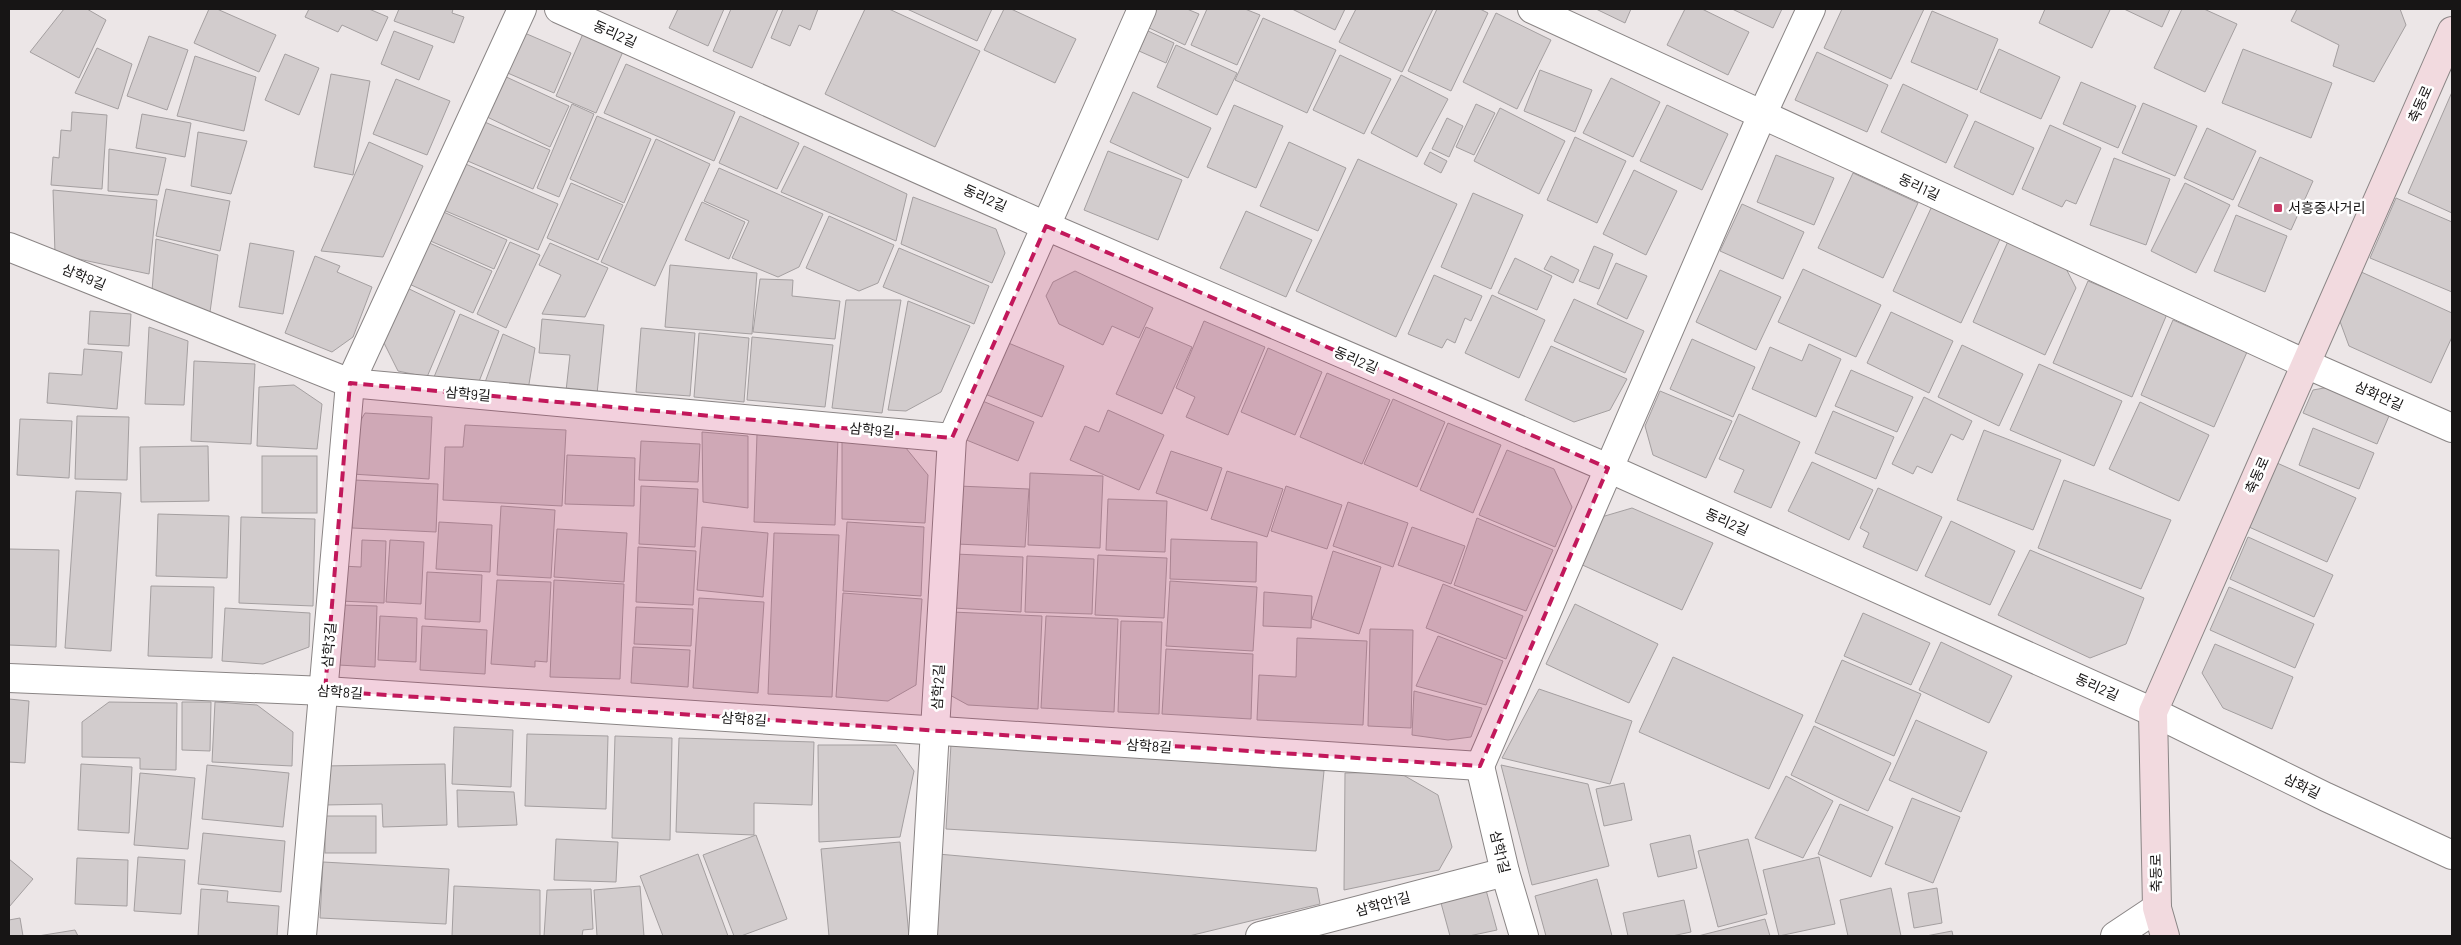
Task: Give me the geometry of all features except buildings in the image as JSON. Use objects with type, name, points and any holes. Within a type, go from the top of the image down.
[{"type":"street","points":[[350,383],[522,9]]},
{"type":"street","name":"동리2길","points":[[559,9],[1046,226],[1608,468],[2153,712]]},
{"type":"street","points":[[952,438],[1142,9]]},
{"type":"street","name":"동리1길","points":[[1532,9],[2306,364]]},
{"type":"street","points":[[1480,766],[1762,115],[1811,9]]},
{"type":"street","name":"축동로","points":[[2165,936],[2157,908],[2153,712],[2452,31]]},
{"type":"street","name":"삼학9길","points":[[9,247],[350,383],[952,438]]},
{"type":"street","name":"삼화안길","points":[[2306,364],[2452,428]]},
{"type":"street","name":"삼학3길","points":[[302,936],[325,691],[350,383]]},
{"type":"street","name":"삼학2길","points":[[922,936],[936,732],[952,438]]},
{"type":"street","name":"삼학8길","points":[[9,678],[325,691],[1480,766]]},
{"type":"street","name":"삼화길","points":[[2153,712],[2326,798],[2452,855]]},
{"type":"street","name":"삼학1길","points":[[1480,766],[1505,872],[1524,936]]},
{"type":"street","name":"삼학안1길","points":[[1260,936],[1505,872]]},
{"type":"street","points":[[2115,936],[2157,908]]},
{"type":"highlighted area","points":[[1046,226],[1608,468],[1480,766],[325,691],[350,383],[952,438]]},
{"type":"place","name":"서흥중사거리","points":[[2278,208]]}]
